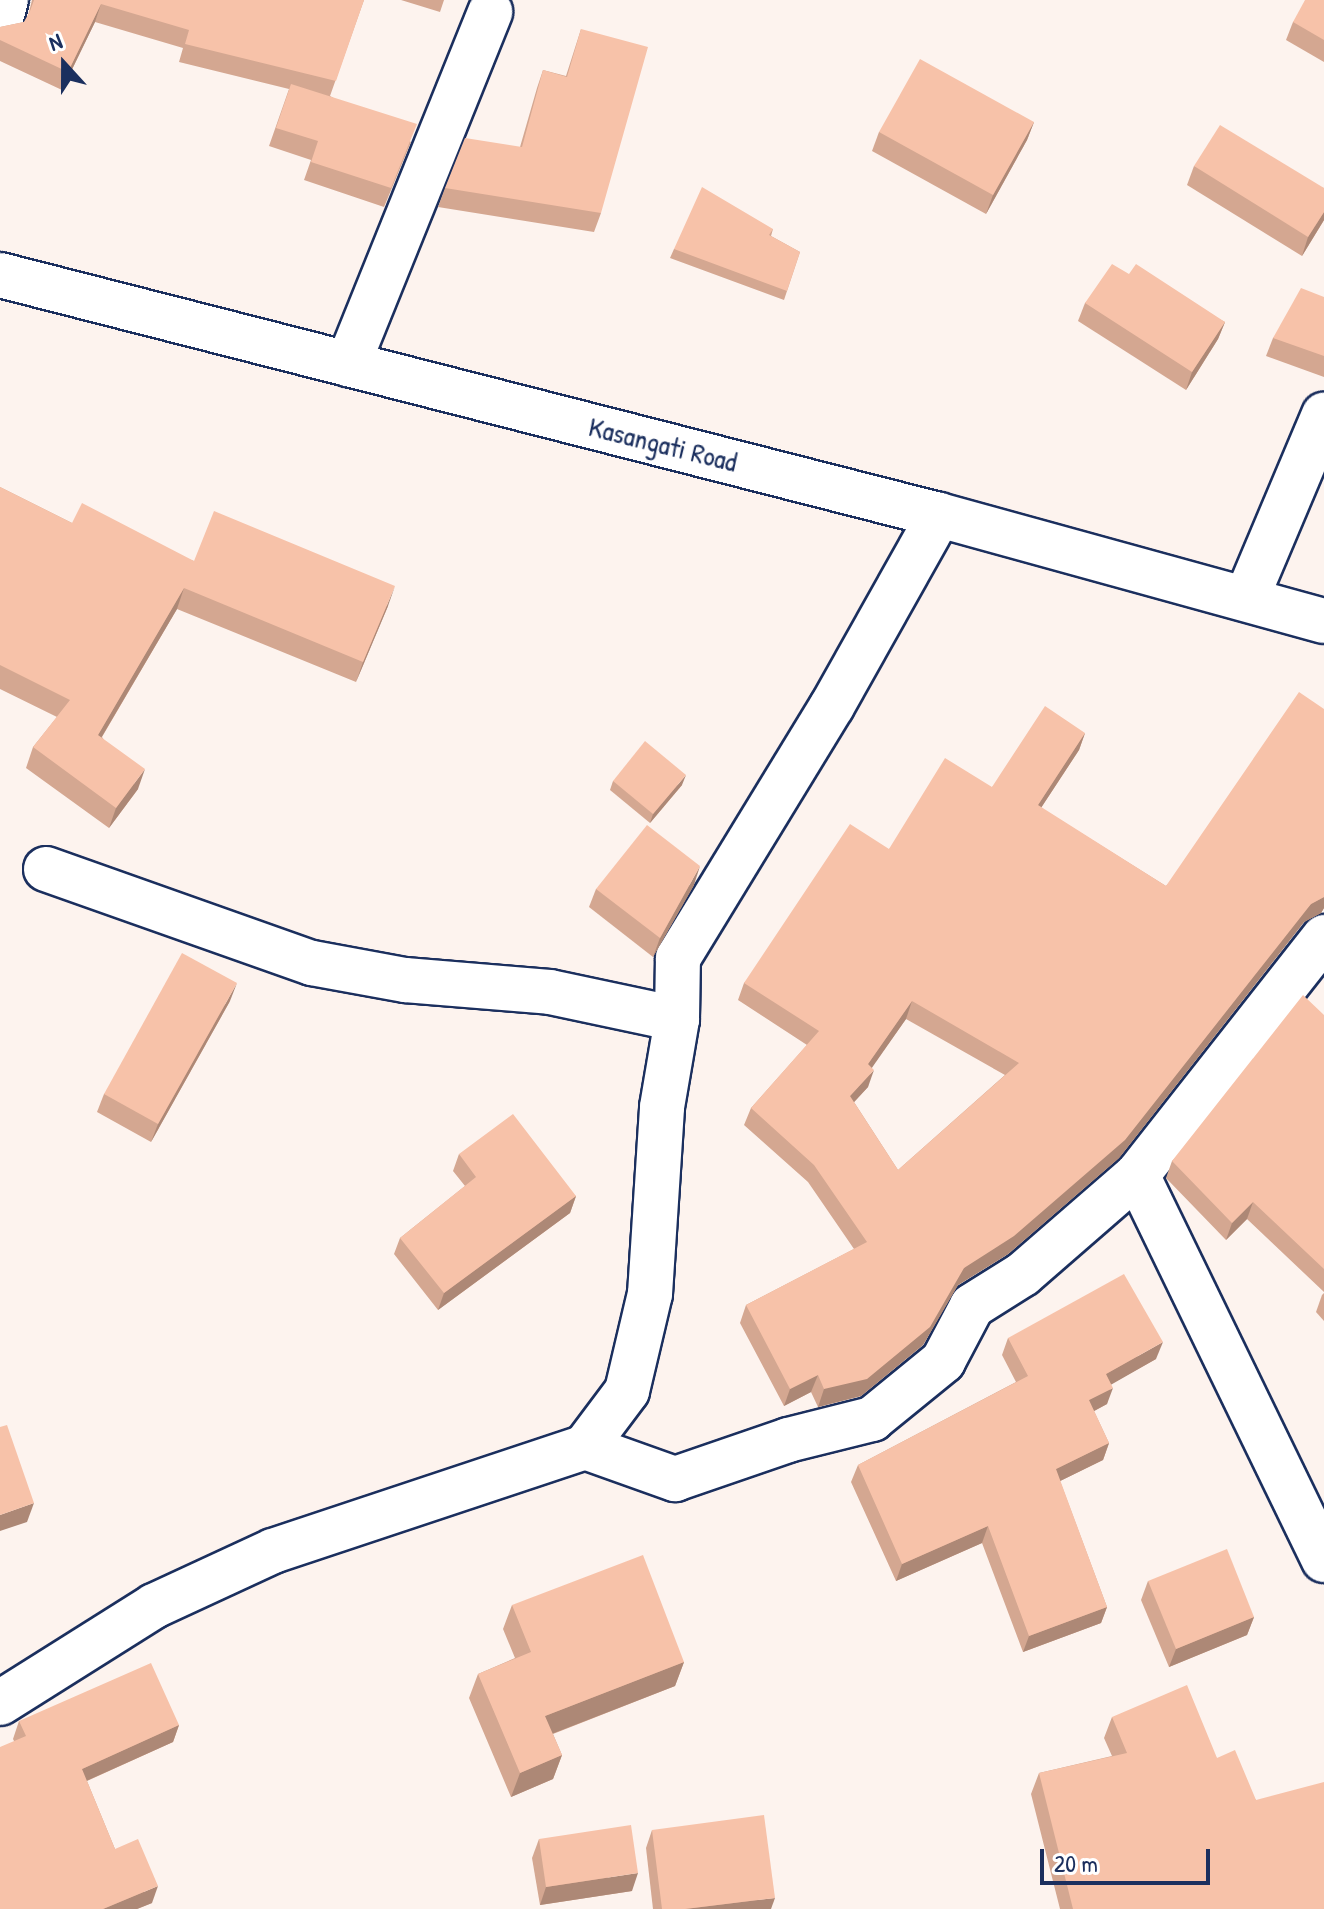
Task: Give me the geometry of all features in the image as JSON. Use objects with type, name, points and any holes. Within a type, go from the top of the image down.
[{"type":"street","points":[[0,22],[6,0]]},
{"type":"street","points":[[348,364],[490,12]]},
{"type":"street","name":"Kasangati Road","points":[[0,275],[939,515],[1247,597],[1324,621]]},
{"type":"street","points":[[1247,597],[1324,415]]},
{"type":"street","points":[[0,1703],[154,1606],[273,1551],[585,1447],[627,1391],[650,1294],[662,1107],[677,1019],[678,958],[832,706],[939,515]]},
{"type":"street","points":[[46,869],[312,963],[405,980],[550,992],[677,1019]]},
{"type":"street","points":[[585,1447],[675,1479],[788,1440],[872,1419],[943,1361],[972,1306],[1023,1274],[1137,1175],[1324,937]]},
{"type":"street","points":[[1137,1175],[1324,1560]]},
{"type":"building","points":[[34,0],[364,0],[336,81],[185,44],[189,30],[101,4],[68,72],[0,40],[0,27],[24,22]]},
{"type":"building","points":[[1305,0],[1324,0],[1324,40],[1293,22]]},
{"type":"building","points":[[581,29],[648,47],[601,213],[445,188],[465,138],[522,147],[543,70],[567,77]]},
{"type":"building","points":[[920,59],[1034,122],[993,195],[879,132]]},
{"type":"building","points":[[291,84],[417,124],[391,188],[311,162],[318,141],[276,128]]},
{"type":"building","points":[[1220,125],[1324,188],[1324,212],[1308,237],[1194,166]]},
{"type":"building","points":[[702,187],[773,229],[769,235],[800,252],[787,291],[674,249]]},
{"type":"building","points":[[1112,264],[1129,274],[1136,264],[1225,322],[1192,372],[1085,303]]},
{"type":"building","points":[[1301,288],[1324,297],[1324,356],[1273,338]]},
{"type":"building","points":[[0,487],[72,523],[82,503],[194,561],[214,511],[395,586],[363,662],[184,588],[98,735],[145,769],[116,808],[33,747],[70,700],[0,665]]},
{"type":"building","points":[[1299,692],[1324,709],[1324,897],[1311,904],[1125,1140],[1014,1236],[964,1268],[930,1327],[867,1379],[824,1389],[818,1375],[790,1389],[746,1305],[867,1242],[814,1165],[751,1108],[819,1031],[744,983],[850,824],[889,849],[945,758],[992,787],[1045,706],[1085,733],[1038,805],[1166,886]],"holes":[[[912,1001],[1019,1063],[898,1170],[850,1096],[874,1070],[868,1064]]]},
{"type":"building","points":[[645,741],[686,775],[653,814],[613,781]]},
{"type":"building","points":[[647,825],[700,866],[660,938],[596,889]]},
{"type":"building","points":[[182,953],[237,983],[158,1124],[104,1094]]},
{"type":"building","points":[[1303,995],[1324,1015],[1324,1269],[1253,1202],[1232,1223],[1172,1161]]},
{"type":"building","points":[[513,1114],[576,1196],[444,1293],[400,1238],[476,1177],[459,1154]]},
{"type":"building","points":[[1124,1274],[1163,1342],[1106,1374],[1113,1388],[1089,1400],[1109,1443],[1056,1469],[1107,1607],[1029,1636],[988,1526],[902,1564],[858,1465],[1028,1376],[1008,1338]]},
{"type":"building","points":[[7,1425],[34,1503],[0,1515],[0,1427]]},
{"type":"building","points":[[1227,1549],[1254,1617],[1176,1649],[1148,1581]]},
{"type":"building","points":[[643,1555],[684,1662],[545,1716],[562,1755],[520,1773],[478,1674],[531,1652],[512,1605]]},
{"type":"building","points":[[151,1663],[179,1725],[82,1769],[115,1849],[138,1839],[158,1886],[103,1909],[0,1909],[0,1747],[26,1736],[19,1721]]},
{"type":"building","points":[[1187,1685],[1217,1758],[1235,1750],[1256,1800],[1324,1782],[1324,1909],[1073,1909],[1039,1773],[1127,1753],[1112,1717]]},
{"type":"building","points":[[764,1815],[775,1898],[662,1909],[652,1830]]},
{"type":"building","points":[[631,1825],[638,1873],[546,1887],[539,1839]]}]
